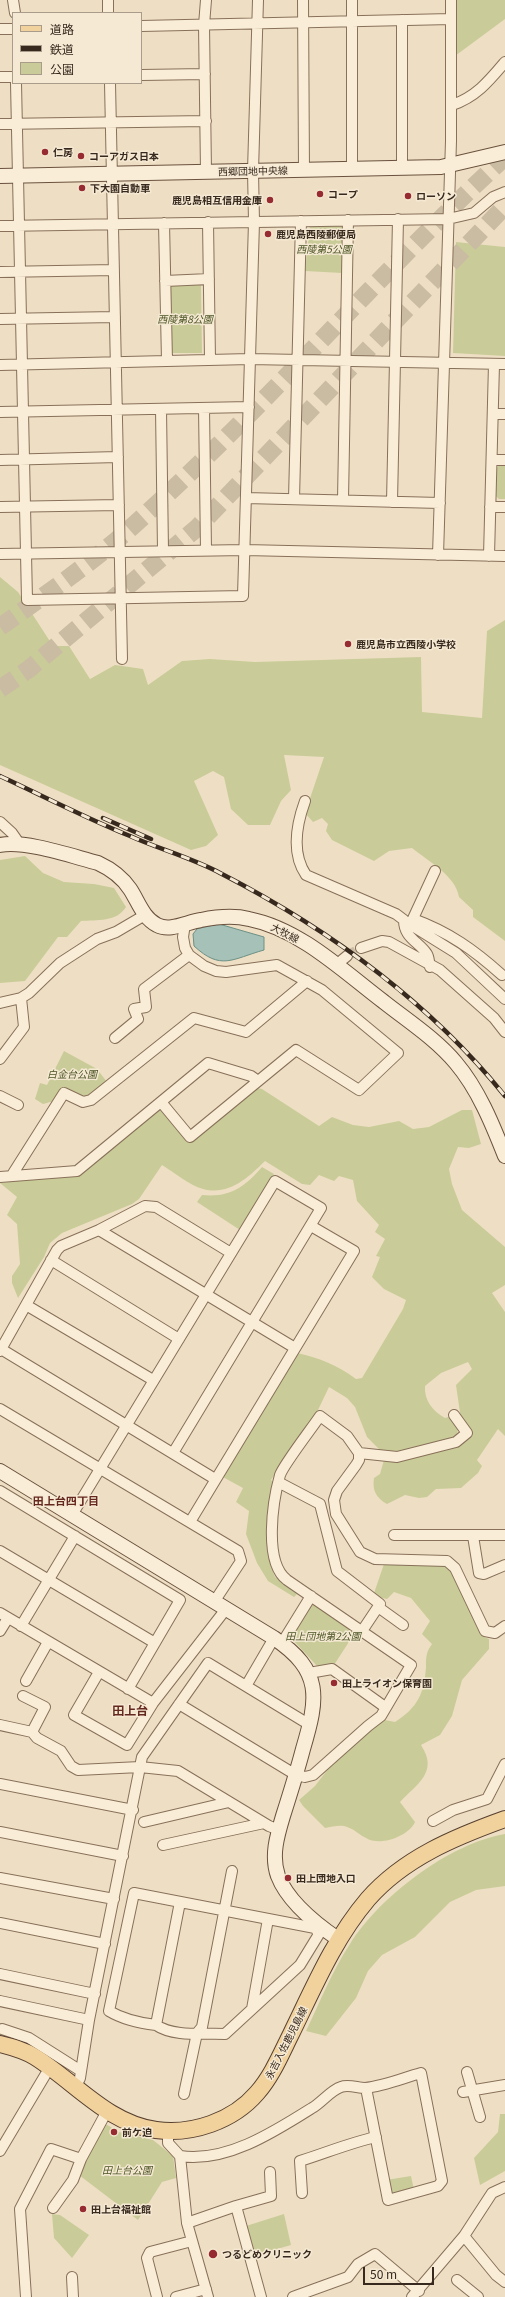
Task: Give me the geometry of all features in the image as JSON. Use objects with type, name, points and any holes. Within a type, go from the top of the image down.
[{"type":"main road","name":"永吉入佐鹿児島線","points":[[1,2036],[50,2067],[107,2111],[138,2126],[168,2130],[199,2128],[217,2122],[235,2111],[257,2094],[274,2067],[338,1939],[370,1897],[402,1868],[443,1843],[505,1819]]},
{"type":"street","points":[[108,0],[108,12]]},
{"type":"street","points":[[206,0],[204,25],[206,172]]},
{"type":"street","points":[[16,84],[27,600],[243,596],[254,222],[253,171],[258,0]]},
{"type":"street","points":[[303,0],[304,170]]},
{"type":"street","points":[[352,0],[352,169]]},
{"type":"street","points":[[438,555],[452,105],[451,0]]},
{"type":"street","points":[[142,26],[451,19]]},
{"type":"street","points":[[402,20],[402,168]]},
{"type":"street","points":[[0,29],[12,29]]},
{"type":"street","points":[[452,105],[466,101],[484,87],[505,62]]},
{"type":"street","points":[[142,75],[205,74]]},
{"type":"street","points":[[0,77],[12,77]]},
{"type":"street","points":[[110,84],[122,659]]},
{"type":"street","points":[[0,124],[206,121]]},
{"type":"street","name":"西郷団地中央線","points":[[0,176],[450,166],[505,152]]},
{"type":"street","points":[[0,226],[448,218],[474,213],[492,197],[505,192]]},
{"type":"street","points":[[392,502],[398,219]]},
{"type":"street","points":[[343,500],[348,220]]},
{"type":"street","points":[[294,499],[301,221]]},
{"type":"street","points":[[208,222],[210,360]]},
{"type":"street","points":[[164,223],[167,361]]},
{"type":"street","points":[[0,272],[114,270]]},
{"type":"street","points":[[165,281],[209,279]]},
{"type":"street","points":[[0,319],[115,317]]},
{"type":"street","points":[[0,365],[250,359],[505,364]]},
{"type":"street","points":[[489,556],[494,364]]},
{"type":"street","points":[[0,412],[249,407]]},
{"type":"street","points":[[204,408],[206,550]]},
{"type":"street","points":[[161,409],[163,551]]},
{"type":"street","points":[[493,414],[505,414]]},
{"type":"street","points":[[0,460],[118,457]]},
{"type":"street","points":[[492,460],[505,460]]},
{"type":"street","points":[[246,498],[440,503]]},
{"type":"street","points":[[0,506],[119,505]]},
{"type":"street","points":[[490,507],[505,507]]},
{"type":"street","points":[[0,554],[245,550],[505,556]]},
{"type":"street","points":[[305,801],[299,818],[296,836],[301,868],[306,875],[389,911],[409,922],[456,953],[505,999]]},
{"type":"street","points":[[0,822],[12,833],[19,843]]},
{"type":"street","name":"大牧線","points":[[0,845],[19,843],[98,863],[107,867],[129,887],[144,914],[158,925],[185,924],[222,917],[248,918],[290,935],[342,961],[436,1043],[455,1062],[478,1096],[505,1156]]},
{"type":"street","points":[[430,966],[428,955],[404,929],[435,871]]},
{"type":"street","points":[[0,1003],[21,998],[29,993],[60,963],[97,939],[116,932],[144,914]]},
{"type":"street","points":[[409,922],[439,928],[480,956],[502,975]]},
{"type":"street","points":[[161,1102],[190,1137],[296,1050],[359,1090],[398,1053],[322,990],[277,965],[244,970],[216,971],[204,966],[189,955],[183,936],[185,924]]},
{"type":"street","points":[[362,948],[382,941],[389,942],[430,966],[440,970],[470,996],[505,1032]]},
{"type":"street","points":[[115,1038],[138,1019],[134,1009],[146,1007],[144,989],[189,955]]},
{"type":"street","points":[[12,1176],[64,1093],[83,1102],[91,1100],[194,1018],[246,1032],[307,981]]},
{"type":"street","points":[[0,1059],[24,1028],[21,998]]},
{"type":"street","points":[[0,1177],[77,1171],[208,1063],[251,1076],[258,1081]]},
{"type":"street","points":[[0,1096],[18,1105]]},
{"type":"street","points":[[72,1515],[275,1181],[321,1208],[172,1453]]},
{"type":"street","points":[[215,1479],[127,1424],[1,1350],[51,1260],[61,1246],[99,1230],[145,1206],[156,1207],[231,1253]]},
{"type":"street","points":[[190,1522],[354,1251],[311,1226]]},
{"type":"street","points":[[99,1230],[295,1348]]},
{"type":"street","points":[[51,1260],[179,1338]]},
{"type":"street","points":[[26,1305],[153,1380]]},
{"type":"street","points":[[0,1409],[238,1551],[241,1560],[220,1605],[153,1703],[127,1745],[74,1715],[99,1672]]},
{"type":"street","points":[[359,1453],[396,1458],[456,1442],[467,1433],[454,1415]]},
{"type":"street","points":[[179,1704],[296,1775],[305,1777],[313,1775],[381,1716],[411,1665],[279,1574],[274,1565],[271,1514],[280,1483],[280,1474],[320,1416],[347,1436],[359,1453],[359,1460],[337,1491],[334,1500],[336,1514],[354,1546],[360,1552],[375,1559],[447,1561],[455,1568],[485,1631],[495,1633],[505,1626]]},
{"type":"street","points":[[0,1471],[278,1641],[298,1656],[309,1673],[314,1695],[310,1725],[279,1830],[275,1855],[278,1877],[294,1901],[316,1926],[338,1939]]},
{"type":"street","points":[[280,1483],[320,1504],[337,1572],[380,1604],[362,1631]]},
{"type":"street","points":[[0,1491],[180,1600],[128,1689]]},
{"type":"street","points":[[394,1535],[505,1535]]},
{"type":"street","points":[[20,1626],[75,1536]]},
{"type":"street","points":[[473,1536],[479,1573],[484,1574],[505,1565]]},
{"type":"street","points":[[0,1551],[155,1643]]},
{"type":"street","points":[[246,1686],[311,1596]]},
{"type":"street","points":[[378,1607],[403,1625]]},
{"type":"street","points":[[0,1631],[4,1616],[153,1703]]},
{"type":"street","points":[[26,1681],[48,1642]]},
{"type":"street","points":[[76,2087],[81,2071],[89,2020],[133,1810],[142,1758],[208,1663],[310,1725]]},
{"type":"street","points":[[309,1673],[332,1669],[385,1707]]},
{"type":"street","points":[[23,1696],[45,1707],[32,1732]]},
{"type":"street","points":[[0,1725],[32,1732],[37,1738],[61,1751],[71,1766],[78,1770],[140,1766],[178,1771],[264,1823],[279,1830]]},
{"type":"street","points":[[433,1821],[453,1810],[487,1799],[505,1764]]},
{"type":"street","points":[[0,1784],[133,1810]]},
{"type":"street","points":[[144,1822],[229,1802]]},
{"type":"street","points":[[163,1845],[264,1823]]},
{"type":"street","points":[[0,1832],[123,1856]]},
{"type":"street","points":[[184,2094],[196,2033],[202,2027],[232,1871]]},
{"type":"street","points":[[0,1878],[114,1899]]},
{"type":"street","points":[[134,1893],[268,1919],[316,1926],[318,1934],[300,1965],[225,2034],[196,2033],[161,2029],[156,2025],[139,2023],[110,2011],[134,1893]]},
{"type":"street","points":[[156,2025],[180,1902]]},
{"type":"street","points":[[252,2010],[268,1919]]},
{"type":"street","points":[[0,1923],[105,1944]]},
{"type":"street","points":[[0,1974],[95,1994]]},
{"type":"street","points":[[0,2001],[89,2020]]},
{"type":"street","points":[[1,2036],[35,2041],[81,2071]]},
{"type":"street","points":[[0,2151],[50,2067]]},
{"type":"street","points":[[467,2072],[467,2091],[480,2117]]},
{"type":"street","points":[[180,2156],[201,2158],[217,2155],[280,2128],[313,2108],[341,2087],[366,2088],[421,2073],[442,2182],[438,2186],[388,2200],[366,2088]]},
{"type":"street","points":[[467,2091],[505,2085]]},
{"type":"street","points":[[54,2208],[73,2180],[81,2159],[107,2111]]},
{"type":"street","points":[[168,2130],[168,2143],[180,2156],[187,2224],[207,2293],[176,2297]]},
{"type":"street","points":[[302,2193],[300,2161],[342,2148],[350,2142],[376,2137]]},
{"type":"street","points":[[26,2297],[20,2209],[51,2149],[81,2159]]},
{"type":"street","points":[[187,2224],[236,2206],[271,2196],[270,2172]]},
{"type":"street","points":[[293,2297],[348,2276],[358,2264],[375,2254],[416,2294],[464,2236],[492,2193],[505,2187]]},
{"type":"street","points":[[236,2206],[261,2297]]},
{"type":"street","points":[[464,2236],[496,2275],[505,2282]]},
{"type":"street","points":[[157,2297],[147,2258],[150,2252],[192,2241]]},
{"type":"street","points":[[72,2277],[73,2297]]},
{"type":"street","points":[[458,2280],[478,2297]]},
{"type":"green space","points":[[455,0],[505,0],[505,19],[455,56]]},
{"type":"green space","name":"西陵第5公園","points":[[310,225],[342,225],[342,273],[305,271]]},
{"type":"green space","points":[[456,242],[505,247],[505,356],[453,353]]},
{"type":"green space","name":"西陵第8公園","points":[[168,285],[201,285],[202,353],[170,353]]},
{"type":"green space","points":[[500,463],[505,464],[505,499],[499,499],[496,496],[497,468]]},
{"type":"green space","points":[[0,577],[18,592],[53,646],[69,646],[90,679],[115,665],[143,669],[148,685],[182,661],[210,659],[255,662],[421,657],[422,712],[482,718],[487,631],[505,620],[505,941],[473,917],[473,910],[459,897],[453,882],[412,848],[389,851],[374,861],[332,840],[326,831],[328,824],[322,818],[313,822],[305,813],[324,757],[284,755],[291,790],[281,801],[270,825],[248,825],[231,809],[224,777],[213,771],[194,781],[218,835],[206,846],[191,850],[0,765]]},
{"type":"green space","points":[[25,856],[43,873],[64,882],[94,884],[114,888],[126,907],[122,912],[112,918],[81,921],[67,937],[58,937],[25,981],[0,983],[0,860]]},
{"type":"green space","name":"白金台公園","points":[[64,1051],[97,1069],[107,1082],[95,1092],[86,1096],[82,1096],[63,1087],[54,1101],[43,1104],[35,1099],[40,1083],[47,1085]]},
{"type":"green space","points":[[257,1088],[262,1089],[319,1126],[332,1117],[353,1125],[369,1127],[399,1121],[413,1129],[429,1127],[462,1110],[472,1110],[481,1144],[469,1148],[458,1147],[449,1169],[452,1184],[462,1210],[505,1247],[505,1285],[492,1293],[505,1312],[505,1436],[498,1429],[477,1460],[482,1466],[478,1473],[461,1488],[436,1489],[427,1497],[419,1498],[405,1495],[387,1504],[380,1499],[374,1490],[374,1478],[380,1474],[384,1460],[398,1460],[447,1449],[471,1433],[461,1420],[456,1385],[472,1369],[468,1362],[441,1373],[425,1386],[426,1396],[433,1409],[445,1418],[451,1416],[456,1423],[458,1432],[454,1438],[451,1441],[390,1455],[381,1451],[367,1437],[355,1407],[347,1398],[329,1387],[318,1410],[271,1480],[275,1484],[267,1514],[271,1566],[275,1577],[299,1592],[294,1597],[268,1581],[257,1563],[246,1534],[249,1511],[236,1502],[243,1488],[221,1476],[297,1353],[328,1363],[356,1379],[362,1378],[403,1309],[406,1300],[384,1289],[372,1277],[380,1257],[376,1256],[385,1239],[375,1232],[379,1225],[357,1201],[353,1180],[339,1176],[334,1181],[319,1175],[310,1185],[302,1184],[265,1161],[238,1184],[221,1190],[212,1190],[203,1189],[193,1185],[162,1165],[139,1199],[132,1204],[62,1233],[50,1243],[44,1257],[18,1298],[12,1283],[12,1276],[20,1264],[17,1224],[7,1215],[17,1197],[0,1183],[79,1174],[158,1110],[162,1110],[188,1141],[192,1141]]},
{"type":"green space","points":[[262,1167],[274,1174],[240,1230],[197,1202],[202,1195],[220,1195],[236,1190],[256,1174]]},
{"type":"green space","points":[[384,1564],[446,1565],[452,1571],[479,1630],[484,1637],[489,1639],[489,1649],[462,1680],[452,1716],[440,1735],[421,1745],[426,1754],[428,1763],[427,1770],[419,1783],[400,1802],[415,1822],[407,1832],[401,1836],[386,1841],[379,1841],[366,1838],[344,1826],[325,1828],[299,1800],[315,1786],[335,1760],[368,1731],[385,1720],[395,1722],[409,1711],[418,1699],[424,1685],[427,1655],[432,1644],[422,1634],[430,1621],[411,1598],[394,1592],[387,1599],[373,1596]]},
{"type":"green space","name":"田上団地第2公園","points":[[317,1603],[356,1631],[334,1665],[317,1666],[292,1639],[291,1635],[311,1604]]},
{"type":"green space","points":[[505,1834],[505,1886],[476,1890],[450,1902],[415,1937],[382,1955],[368,1971],[356,1998],[326,2036],[306,2031],[344,1954],[363,1926],[379,1908],[397,1891],[439,1860],[484,1839]]},
{"type":"green space","points":[[500,2114],[505,2114],[505,2171],[480,2185],[474,2158],[498,2132]]},
{"type":"green space","name":"田上台公園","points":[[104,2123],[119,2132],[153,2140],[173,2156],[176,2178],[162,2182],[138,2220],[79,2175]]},
{"type":"green space","points":[[411,2176],[414,2190],[393,2196],[386,2180]]},
{"type":"green space","points":[[52,2214],[60,2215],[89,2235],[72,2258],[54,2238]]},
{"type":"green space","points":[[284,2214],[291,2245],[256,2255],[252,2252],[246,2226]]},
{"type":"shaded area","points":[[219,924],[264,937],[264,950],[227,961],[220,961],[203,954],[194,946],[193,934],[197,929]]},
{"type":"tunnel","points":[[0,627],[64,582],[95,558],[174,488],[269,394],[409,250],[505,157]]},
{"type":"tunnel","points":[[0,689],[29,669],[197,528],[505,206]]},
{"type":"tunnel","points":[[347,956],[361,948]]},
{"type":"railway","points":[[0,776],[141,841],[209,868],[299,918],[337,943],[410,999],[443,1029],[505,1096]]},
{"type":"railway","points":[[103,818],[151,839]]},
{"type":"place","name":"仁房","points":[[45,152]]},
{"type":"place","name":"コーアガス日本","points":[[81,156]]},
{"type":"place","name":"下大園自動車","points":[[82,188]]},
{"type":"place","name":"コープ","points":[[320,194]]},
{"type":"place","name":"ローソン","points":[[408,196]]},
{"type":"place","name":"鹿児島相互信用金庫","points":[[270,200]]},
{"type":"place","name":"鹿児島西陵郵便局","points":[[268,234]]},
{"type":"place","name":"鹿児島市立西陵小学校","points":[[348,644]]},
{"type":"place","name":"田上ライオン保育園","points":[[334,1683]]},
{"type":"place","name":"田上団地入口","points":[[288,1878]]},
{"type":"place","name":"前ケ迫","points":[[114,2132]]},
{"type":"place","name":"田上台福祉館","points":[[83,2209]]},
{"type":"place","name":"つるどめクリニック","points":[[213,2254]]},
{"type":"district","name":"田上台四丁目","points":[[66,1501]]},
{"type":"district","name":"田上台","points":[[130,1710]]}]
